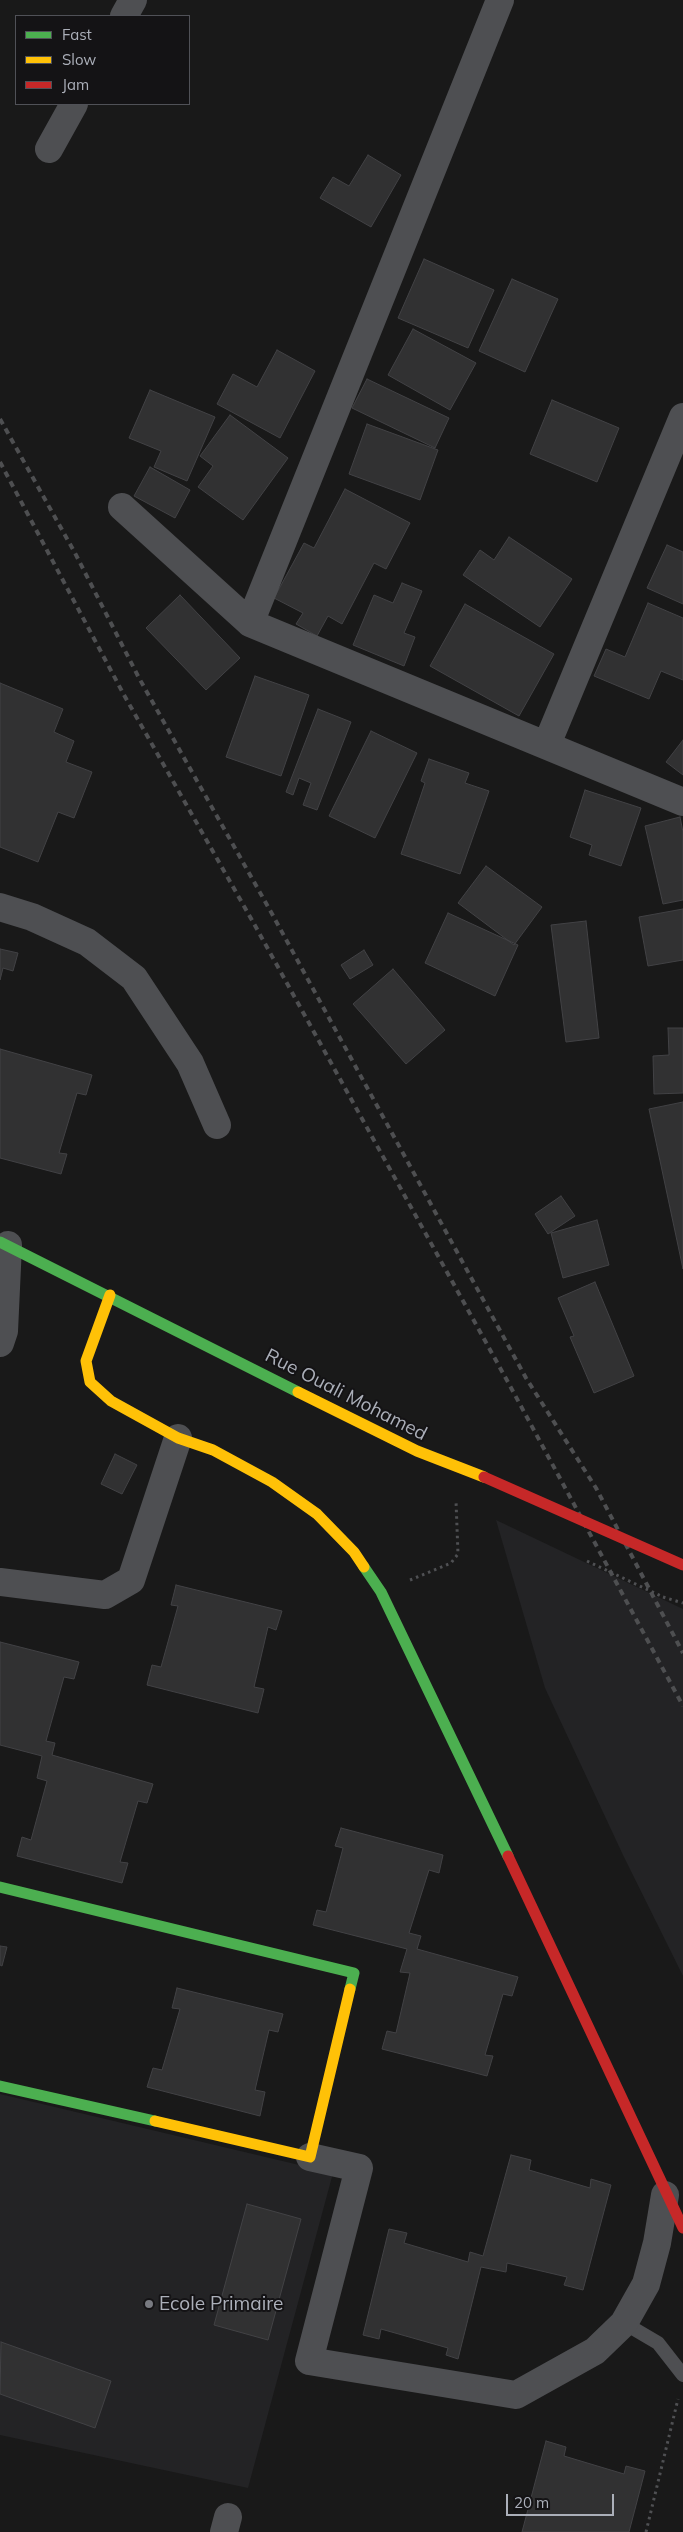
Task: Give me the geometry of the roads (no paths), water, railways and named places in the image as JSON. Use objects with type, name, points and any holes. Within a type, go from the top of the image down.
[{"type":"street","points":[[125,15],[133,0]]},
{"type":"street","points":[[250,623],[500,0]]},
{"type":"street","points":[[49,149],[73,105]]},
{"type":"street","points":[[547,744],[683,417]]},
{"type":"street","points":[[122,507],[250,623],[547,744],[683,802]]},
{"type":"street","points":[[0,907],[32,917],[87,942],[134,978],[190,1063],[217,1125]]},
{"type":"street","points":[[0,1343],[4,1331],[4,1244]]},
{"type":"street","name":"Rue Ouali Mohamed","points":[[4,1244],[110,1295],[417,1451],[484,1477],[683,1565]]},
{"type":"street","points":[[110,1295],[86,1361],[90,1382],[111,1401],[178,1438],[214,1450],[272,1482],[317,1514],[354,1552],[380,1592],[495,1828],[665,2195],[683,2228]]},
{"type":"street","points":[[0,1582],[105,1595],[131,1580],[178,1438]]},
{"type":"street","points":[[0,1887],[354,1973],[310,2157]]},
{"type":"street","points":[[0,2086],[359,2168],[309,2361],[516,2395],[595,2351],[624,2323],[646,2284],[657,2243],[665,2195]]},
{"type":"lane","points":[[624,2323],[658,2343],[683,2375]]},
{"type":"railway","points":[[0,419],[75,553],[139,678],[271,912],[526,1378],[596,1488],[683,1653]]},
{"type":"railway","points":[[0,462],[124,695],[253,922],[509,1384],[683,1706]]},
{"type":"place","name":"Ecole Primaire","points":[[149,2304]]}]
